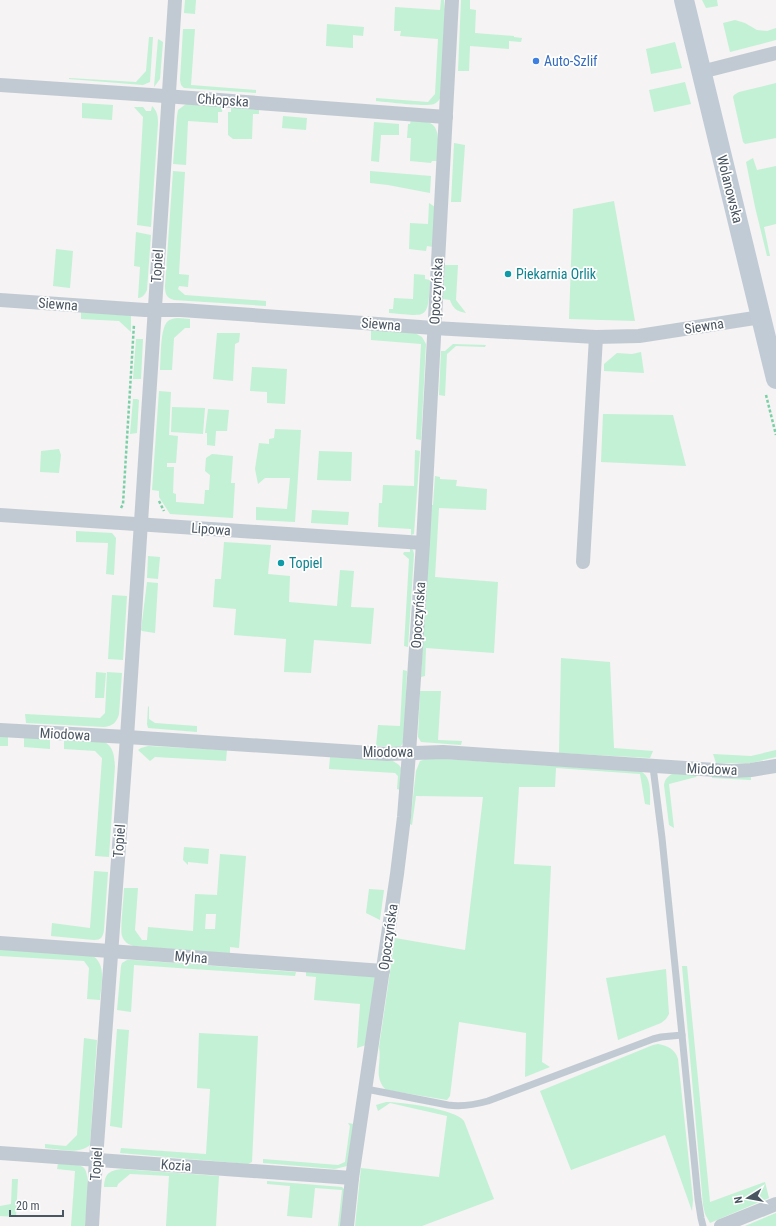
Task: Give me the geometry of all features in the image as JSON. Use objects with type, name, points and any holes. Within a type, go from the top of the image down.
[{"type":"street","name":"Topiel","points":[[92,1226],[127,737],[175,0]]},
{"type":"street","name":"Opoczyńska","points":[[347,1226],[352,1178],[397,874],[409,753],[423,543],[452,0]]},
{"type":"street","name":"Wolanowska","points":[[684,0],[776,379]]},
{"type":"street","points":[[701,72],[776,53]]},
{"type":"street","name":"Chłopska","points":[[0,85],[446,117]]},
{"type":"street","name":"Siewna","points":[[0,300],[135,309],[181,310],[434,328],[596,337],[640,336],[761,317]]},
{"type":"street","points":[[583,562],[596,337]]},
{"type":"street","name":"Lipowa","points":[[0,515],[423,543]]},
{"type":"street","name":"Miodowa","points":[[0,730],[387,754],[442,752],[731,771],[751,770],[776,766]]},
{"type":"street","name":"Mylna","points":[[0,944],[383,971]]},
{"type":"street","name":"Kozia","points":[[0,1153],[352,1178]]},
{"type":"street","points":[[721,1226],[776,1204]]},
{"type":"lane","points":[[653,767],[663,846],[698,1199],[703,1226]]},
{"type":"lane","points":[[366,1089],[459,1107],[467,1106],[488,1101],[649,1040],[661,1037],[682,1036]]},
{"type":"path","points":[[124,493],[135,309]]},
{"type":"green space","points":[[185,0],[196,0],[195,14],[184,13]]},
{"type":"green space","points":[[441,0],[444,0],[445,9],[441,97],[434,104],[429,105],[376,101],[376,98],[428,102],[435,94],[438,39],[400,36],[401,31],[394,31],[395,7],[440,10]]},
{"type":"green space","points":[[461,0],[470,0],[470,9],[476,10],[475,33],[514,36],[522,38],[521,42],[509,41],[509,49],[470,46],[469,71],[458,71]]},
{"type":"green space","points":[[702,0],[717,0],[718,6],[706,8]]},
{"type":"green space","points":[[735,20],[745,23],[757,30],[767,31],[776,28],[776,40],[730,52],[723,23]]},
{"type":"green space","points":[[327,24],[364,27],[363,36],[353,35],[353,48],[326,46]]},
{"type":"green space","points":[[183,29],[195,29],[191,85],[256,90],[256,93],[184,88],[181,85],[180,80]]},
{"type":"green space","points":[[149,37],[153,37],[150,82],[143,85],[69,79],[136,82],[146,71]]},
{"type":"green space","points":[[158,39],[163,42],[160,79],[154,87]]},
{"type":"green space","points":[[675,42],[682,68],[651,74],[646,49]]},
{"type":"green space","points":[[685,82],[691,104],[654,112],[649,90]]},
{"type":"green space","points":[[776,83],[776,138],[745,144],[743,142],[733,97],[734,95],[739,92]]},
{"type":"green space","points":[[82,103],[113,105],[112,120],[82,118]]},
{"type":"green space","points":[[186,104],[223,106],[222,112],[218,112],[218,123],[188,121],[186,165],[173,164],[178,110]]},
{"type":"green space","points":[[152,106],[157,113],[158,123],[151,227],[137,225],[143,117],[134,107],[143,107],[146,111],[151,111]]},
{"type":"green space","points":[[231,106],[259,108],[259,114],[253,114],[252,139],[233,139],[228,135],[228,112],[231,112]]},
{"type":"green space","points":[[283,116],[307,118],[306,130],[282,128]]},
{"type":"green space","points":[[411,120],[428,122],[434,126],[438,140],[437,161],[432,161],[431,163],[410,161],[411,138],[407,138],[408,124],[410,124]]},
{"type":"green space","points":[[374,122],[399,124],[399,135],[381,135],[379,162],[371,161]]},
{"type":"green space","points":[[454,143],[465,145],[461,202],[451,202]]},
{"type":"green space","points":[[753,158],[757,170],[776,166],[776,224],[764,227],[770,256],[767,256],[746,162]]},
{"type":"green space","points":[[173,171],[185,172],[179,274],[189,275],[188,287],[179,286],[178,289],[185,295],[266,301],[266,306],[174,300],[168,297],[165,286]]},
{"type":"green space","points":[[370,171],[431,176],[430,193],[370,183]]},
{"type":"green space","points":[[614,201],[635,321],[569,319],[573,209]]},
{"type":"green space","points":[[429,203],[435,207],[433,247],[427,246],[426,251],[409,249],[410,223],[428,224]]},
{"type":"green space","points":[[136,232],[151,235],[147,290],[143,297],[140,298],[138,298],[140,267],[134,266]]},
{"type":"green space","points":[[56,249],[73,251],[70,288],[53,286]]},
{"type":"green space","points":[[445,265],[458,265],[456,300],[466,313],[452,306],[450,300],[443,299]]},
{"type":"green space","points":[[414,274],[425,275],[425,279],[430,280],[426,309],[419,315],[389,313],[389,309],[393,309],[394,298],[413,299]]},
{"type":"green space","points":[[81,312],[129,315],[131,316],[131,332],[119,321],[81,319]]},
{"type":"green space","points":[[178,318],[190,319],[190,328],[185,328],[174,338],[172,370],[160,370],[163,331],[169,320]]},
{"type":"green space","points":[[371,330],[415,333],[422,337],[426,344],[421,440],[416,439],[421,344],[371,340]]},
{"type":"green space","points":[[217,333],[240,333],[239,342],[235,344],[233,381],[213,379]]},
{"type":"green space","points":[[136,339],[143,339],[141,379],[133,379]]},
{"type":"green space","points":[[453,344],[486,345],[485,347],[456,346],[447,354],[445,396],[439,395],[441,351],[445,351]]},
{"type":"green space","points":[[641,352],[644,373],[604,371],[604,364],[617,353],[632,354]]},
{"type":"green space","points":[[252,367],[287,369],[285,404],[267,403],[267,392],[250,391]]},
{"type":"green space","points":[[159,391],[171,392],[169,435],[178,436],[176,463],[167,463],[167,467],[174,467],[173,493],[176,494],[176,502],[204,504],[205,490],[209,490],[210,475],[205,471],[206,458],[212,454],[233,456],[231,483],[235,483],[233,518],[170,514],[159,497],[159,491],[152,490]]},
{"type":"green space","points":[[133,399],[139,400],[137,433],[130,434]]},
{"type":"green space","points":[[172,407],[205,408],[203,434],[171,432]]},
{"type":"green space","points":[[208,409],[229,410],[227,431],[216,431],[215,446],[207,445],[207,433],[205,433]]},
{"type":"green space","points":[[603,414],[673,415],[686,466],[601,462]]},
{"type":"green space","points":[[275,429],[301,430],[295,522],[256,520],[256,507],[287,509],[290,478],[265,478],[258,484],[255,469],[259,443],[269,444],[269,439],[274,438]]},
{"type":"green space","points":[[59,449],[61,455],[59,473],[40,472],[41,451]]},
{"type":"green space","points":[[415,450],[420,451],[414,534],[411,535],[411,529],[378,527],[379,503],[382,503],[383,485],[414,486]]},
{"type":"green space","points":[[319,451],[352,452],[351,481],[317,480]]},
{"type":"green space","points":[[435,476],[440,477],[440,479],[457,480],[456,486],[487,489],[486,510],[439,508],[435,577],[498,582],[494,653],[426,648],[425,676],[421,677],[431,505],[433,505]]},
{"type":"green space","points":[[312,510],[349,512],[348,525],[311,523]]},
{"type":"green space","points":[[76,531],[112,533],[116,538],[114,575],[106,574],[108,543],[76,542]]},
{"type":"green space","points":[[224,542],[271,545],[268,574],[290,576],[289,602],[337,606],[340,570],[354,571],[351,607],[374,608],[371,644],[314,640],[311,673],[284,672],[286,639],[234,635],[236,609],[213,607],[215,579],[221,579]]},
{"type":"green space","points":[[410,548],[413,550],[414,554],[408,647],[404,646],[409,559],[403,554],[404,552],[410,552]]},
{"type":"green space","points":[[148,556],[160,557],[158,579],[147,578]]},
{"type":"green space","points":[[147,582],[158,583],[155,633],[141,630]]},
{"type":"green space","points":[[112,595],[127,596],[123,660],[108,659]]},
{"type":"green space","points":[[561,658],[610,662],[614,748],[653,751],[650,758],[559,753]]},
{"type":"green space","points":[[403,670],[407,671],[404,741],[401,746],[398,747],[376,746],[378,725],[400,726]]},
{"type":"green space","points":[[96,672],[106,673],[104,698],[95,698]]},
{"type":"green space","points":[[107,672],[122,673],[119,714],[116,721],[112,725],[104,727],[26,723],[25,714],[100,718],[105,713]]},
{"type":"green space","points":[[420,691],[441,691],[438,740],[462,741],[461,745],[421,742],[418,737]]},
{"type":"green space","points":[[148,706],[149,719],[155,723],[197,726],[197,732],[148,728]]},
{"type":"green space","points":[[0,736],[8,736],[8,746],[0,746]]},
{"type":"green space","points":[[24,737],[50,738],[50,749],[24,747]]},
{"type":"green space","points":[[64,740],[105,742],[113,752],[115,766],[109,857],[95,856],[102,758],[95,751],[64,749]]},
{"type":"green space","points":[[148,746],[227,750],[226,761],[155,757],[150,761],[138,750]]},
{"type":"green space","points":[[776,750],[776,757],[751,763],[716,763],[713,754],[751,756]]},
{"type":"green space","points":[[330,757],[393,761],[401,768],[400,790],[397,789],[398,776],[395,773],[329,769]]},
{"type":"green space","points":[[428,758],[640,771],[647,777],[650,786],[650,805],[645,804],[640,774],[556,768],[555,787],[519,787],[514,864],[551,866],[542,1062],[550,1067],[525,1077],[526,1033],[459,1022],[450,1096],[447,1100],[386,1090],[382,1085],[379,1075],[379,1047],[395,938],[465,950],[483,797],[416,796],[412,825],[410,824],[416,771],[420,761]]},
{"type":"green space","points":[[672,774],[697,775],[696,777],[669,784],[674,828],[669,825],[664,785],[666,778]]},
{"type":"green space","points":[[712,776],[751,777],[751,780],[712,778]]},
{"type":"green space","points":[[184,847],[209,849],[208,864],[188,862],[188,865],[183,860]]},
{"type":"green space","points":[[220,854],[246,856],[239,948],[230,947],[230,954],[134,946],[127,943],[122,936],[121,927],[124,888],[138,888],[135,930],[142,940],[147,940],[148,927],[193,931],[195,894],[217,895]],"holes":[[[206,914],[216,914],[215,929],[205,929]]]},
{"type":"green space","points":[[94,871],[108,872],[104,930],[102,936],[100,939],[94,940],[51,936],[52,923],[90,928]]},
{"type":"green space","points":[[369,889],[384,890],[380,920],[366,913]]},
{"type":"green space","points":[[0,949],[93,956],[97,960],[102,970],[100,1000],[87,999],[89,968],[84,961],[0,956]]},
{"type":"green space","points":[[127,960],[296,972],[295,976],[134,965],[131,1012],[117,1010],[121,966],[122,963]]},
{"type":"green space","points":[[682,966],[687,966],[710,1202],[765,1182],[769,1198],[710,1223],[705,1214],[703,1205]]},
{"type":"green space","points":[[666,969],[669,1014],[666,1019],[661,1023],[618,1040],[606,978]]},
{"type":"green space","points":[[306,972],[376,976],[366,1045],[357,1048],[360,1004],[314,1000],[316,977],[306,976]]},
{"type":"green space","points":[[117,1029],[129,1030],[122,1128],[110,1126]]},
{"type":"green space","points":[[199,1033],[258,1036],[252,1162],[248,1164],[120,1153],[121,1148],[206,1154],[210,1089],[197,1088]]},
{"type":"green space","points":[[84,1038],[97,1040],[90,1145],[74,1151],[45,1148],[45,1144],[66,1146],[77,1135]]},
{"type":"green space","points":[[658,1044],[671,1048],[678,1059],[693,1200],[692,1211],[665,1135],[571,1170],[540,1091]]},
{"type":"green space","points":[[386,1102],[427,1107],[450,1113],[464,1121],[494,1199],[422,1226],[355,1226],[361,1168],[439,1177],[447,1116],[390,1103],[378,1111],[376,1105]]},
{"type":"green space","points":[[348,1123],[354,1124],[347,1166],[335,1169],[263,1163],[263,1159],[338,1165],[345,1162],[350,1126]]},
{"type":"green space","points":[[58,1163],[77,1165],[83,1167],[86,1171],[88,1195],[85,1226],[71,1226],[75,1171],[57,1169]]},
{"type":"green space","points":[[121,1169],[219,1176],[216,1226],[166,1226],[169,1176],[130,1174],[118,1184],[117,1187],[104,1187],[105,1179],[108,1174]]},
{"type":"green space","points":[[12,1179],[18,1179],[16,1217],[0,1216],[0,1206],[11,1204]]},
{"type":"green space","points":[[267,1181],[342,1187],[345,1190],[341,1226],[338,1226],[342,1190],[315,1188],[312,1218],[287,1216],[290,1186],[267,1184]]},
{"type":"green space","points":[[776,1213],[776,1226],[745,1226]]},
{"type":"place","name":"Auto-Szlif","points":[[536,61]]},
{"type":"place","name":"Piekarnia Orlik","points":[[508,274]]},
{"type":"place","name":"Topiel","points":[[281,563]]}]
